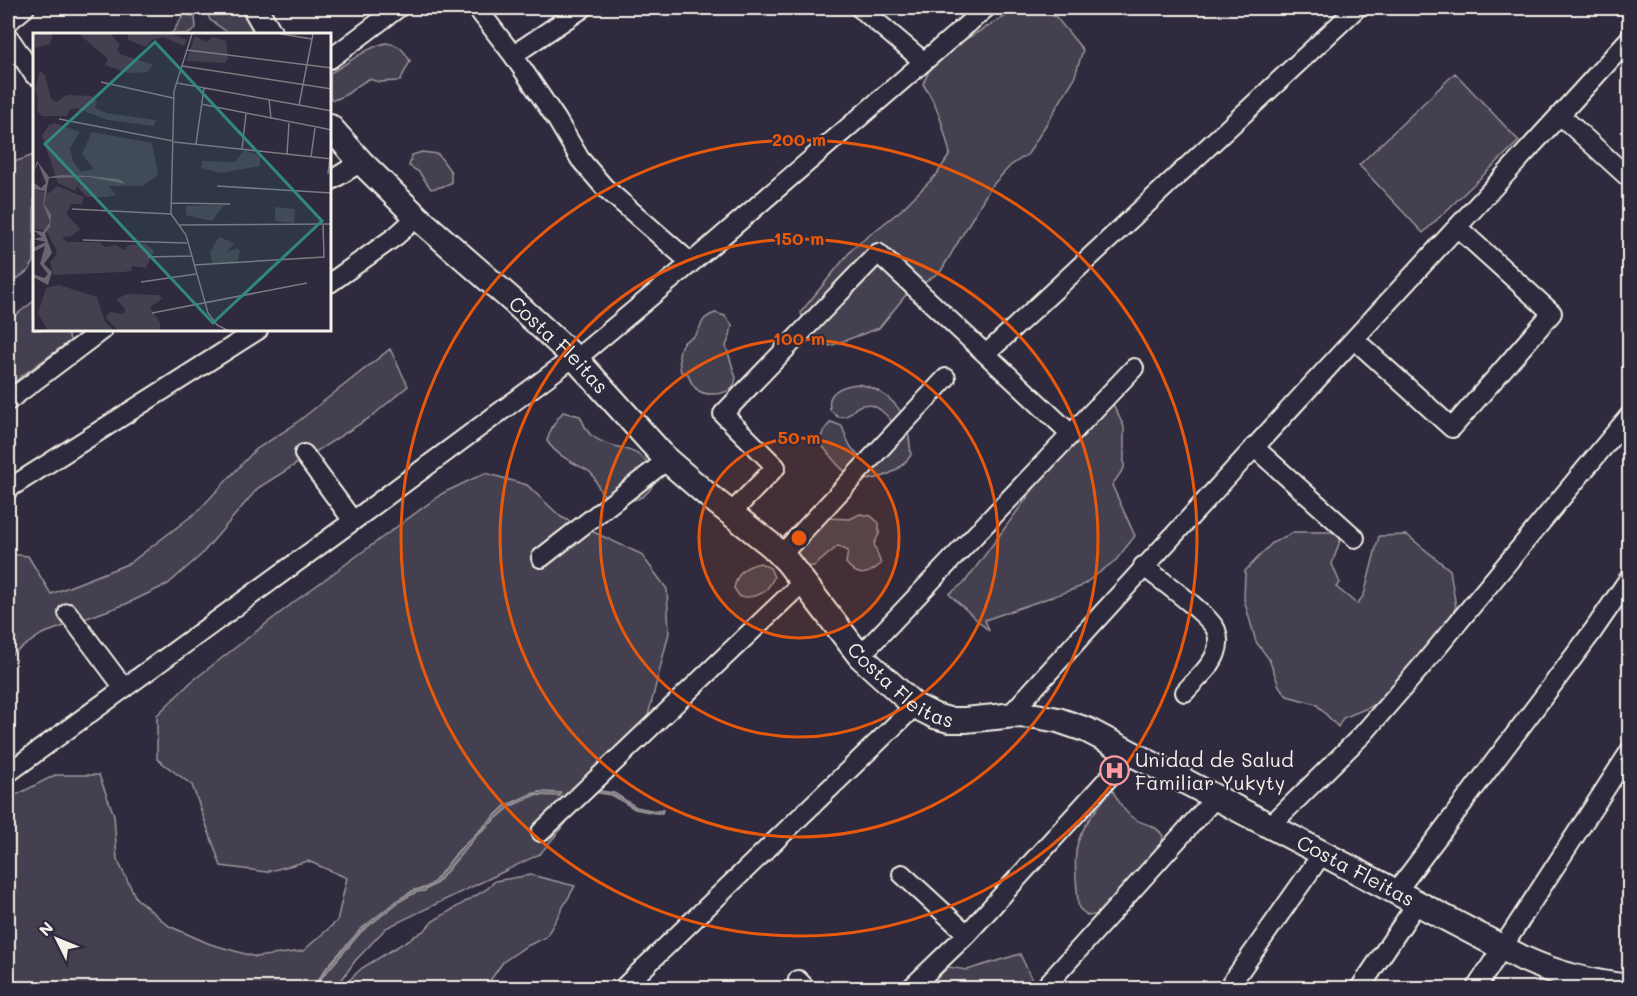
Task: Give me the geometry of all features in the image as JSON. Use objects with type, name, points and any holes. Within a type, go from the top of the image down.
[{"type":"main road","points":[[255,8],[269,33]]},
{"type":"main road","name":"Costa Fleitas","points":[[332,129],[417,218],[575,358],[667,460],[781,555],[860,656],[915,706],[949,720],[1036,716],[1058,720],[1087,730],[1545,969],[1594,983],[1629,987]]},
{"type":"street","points":[[8,22],[25,8]]},
{"type":"street","points":[[332,58],[398,8]]},
{"type":"street","points":[[477,8],[513,55],[580,159],[604,187],[691,263]]},
{"type":"street","points":[[513,55],[583,8]]},
{"type":"street","points":[[860,8],[923,61]]},
{"type":"street","points":[[8,773],[575,358],[691,263],[986,8]]},
{"type":"street","points":[[986,354],[1357,8]]},
{"type":"street","points":[[8,36],[33,74]]},
{"type":"street","points":[[1009,716],[1143,566],[1458,228],[1629,38]]},
{"type":"street","points":[[1560,116],[1629,179]]},
{"type":"street","points":[[332,180],[361,162]]},
{"type":"street","points":[[332,282],[396,236],[417,218]]},
{"type":"street","points":[[1355,339],[1452,428],[1552,313],[1458,228]]},
{"type":"street","points":[[731,513],[776,466],[723,414],[878,253],[1071,434]]},
{"type":"street","points":[[8,401],[99,332]]},
{"type":"street","points":[[8,489],[255,332]]},
{"type":"street","points":[[860,656],[1134,368]]},
{"type":"street","points":[[781,555],[946,378]]},
{"type":"street","points":[[1270,826],[1363,735],[1629,415]]},
{"type":"street","points":[[1254,447],[1355,538]]},
{"type":"street","points":[[304,454],[353,521]]},
{"type":"street","points":[[541,558],[667,460]]},
{"type":"street","points":[[1143,566],[1197,609],[1215,629],[1219,641],[1212,662],[1185,692]]},
{"type":"street","points":[[1360,988],[1406,898],[1593,632],[1629,577]]},
{"type":"street","points":[[540,832],[803,582]]},
{"type":"street","points":[[68,612],[124,688]]},
{"type":"street","points":[[623,988],[915,706]]},
{"type":"street","points":[[1476,988],[1629,752]]},
{"type":"street","points":[[911,988],[967,934],[1132,753]]},
{"type":"street","points":[[1044,988],[1216,798]]},
{"type":"street","points":[[1228,988],[1322,854]]},
{"type":"street","points":[[902,873],[967,934]]},
{"type":"shaded area","points":[[205,8],[242,8],[259,33],[228,33],[210,20]]},
{"type":"shaded area","points":[[1035,8],[1056,17],[1083,50],[1074,79],[1028,154],[1010,166],[990,188],[941,271],[905,296],[879,328],[830,346],[805,333],[801,312],[853,248],[900,211],[937,174],[950,154],[937,109],[923,84],[936,56],[1018,9]]},
{"type":"shaded area","points":[[184,14],[195,17],[196,28],[190,33],[172,33]]},
{"type":"shaded area","points":[[386,43],[401,48],[410,61],[400,81],[379,82],[369,79],[344,96],[332,99],[332,72],[378,45]]},
{"type":"shaded area","points":[[1455,73],[1519,141],[1423,233],[1359,165]]},
{"type":"shaded area","points":[[422,152],[438,154],[451,172],[451,183],[431,189],[419,172],[409,166],[412,155]]},
{"type":"shaded area","points":[[33,155],[33,264],[28,271],[8,285],[8,164]]},
{"type":"shaded area","points":[[33,302],[33,332],[65,332],[71,340],[8,386],[8,321]]},
{"type":"shaded area","points":[[715,313],[725,316],[732,325],[726,346],[736,378],[730,390],[711,394],[699,391],[692,384],[688,374],[681,372],[679,354],[681,346],[694,336],[706,318]]},
{"type":"shaded area","points":[[390,349],[408,386],[371,417],[258,488],[201,555],[168,584],[126,604],[42,634],[8,657],[8,554],[28,556],[51,594],[130,563],[198,511],[255,450],[291,427]]},
{"type":"shaded area","points":[[858,384],[880,392],[898,408],[906,425],[911,451],[911,455],[904,463],[887,475],[867,480],[850,475],[843,470],[819,441],[831,422],[842,426],[850,446],[867,461],[897,431],[882,411],[871,405],[859,406],[843,417],[838,417],[830,410],[830,399],[835,392],[846,386]]},
{"type":"shaded area","points":[[1113,404],[1124,427],[1124,468],[1112,485],[1135,536],[1116,560],[1080,587],[985,620],[989,631],[949,594],[965,582],[1043,476],[1072,442]]},
{"type":"shaded area","points":[[563,412],[580,416],[589,433],[599,440],[633,452],[647,462],[654,477],[653,485],[648,492],[638,499],[625,501],[607,497],[602,493],[590,472],[554,449],[547,441],[553,425]]},
{"type":"shaded area","points":[[485,473],[527,485],[561,517],[641,554],[667,589],[669,633],[648,716],[586,782],[566,823],[540,854],[386,928],[355,961],[336,988],[8,988],[8,803],[16,795],[55,775],[99,775],[114,815],[117,859],[136,898],[169,926],[210,944],[256,957],[303,951],[337,921],[347,878],[308,861],[266,872],[221,866],[192,785],[157,759],[157,715],[191,682],[298,599],[443,493]]},
{"type":"shaded area","points":[[860,514],[871,516],[879,523],[879,534],[874,544],[881,564],[876,568],[863,574],[855,571],[846,563],[848,551],[838,546],[814,566],[803,568],[795,560],[796,549],[827,518],[850,519]]},
{"type":"shaded area","points":[[1294,532],[1343,532],[1332,564],[1340,583],[1336,587],[1357,604],[1364,595],[1379,536],[1407,535],[1450,570],[1456,607],[1432,647],[1396,689],[1370,707],[1343,718],[1338,727],[1316,704],[1287,696],[1279,686],[1269,659],[1256,642],[1244,600],[1245,571],[1272,543]]},
{"type":"shaded area","points":[[760,563],[770,568],[774,577],[765,591],[752,597],[740,597],[734,588],[738,577],[746,568]]},
{"type":"shaded area","points":[[1112,789],[1130,815],[1160,832],[1163,836],[1162,845],[1152,877],[1133,904],[1125,909],[1088,916],[1079,908],[1078,903],[1075,867],[1077,846],[1087,823]]},
{"type":"shaded area","points":[[594,790],[614,793],[636,807],[663,810],[662,813],[655,813],[635,809],[612,795],[594,792]]},
{"type":"shaded area","points":[[540,792],[561,793],[560,796],[535,795],[511,806],[477,835],[437,883],[400,901],[361,932],[313,988],[309,988],[317,982],[327,967],[361,929],[399,899],[434,882],[458,851],[505,806]]},
{"type":"shaded area","points":[[531,875],[575,886],[546,937],[525,947],[503,962],[485,988],[341,988],[362,968],[425,930],[433,921],[487,889],[495,881]]},
{"type":"shaded area","points":[[1020,954],[1036,988],[928,988],[948,967],[967,970]]},
{"type":"place","name":"Unidad de Salud Familiar Yukyty","points":[[1114,771]]}]
